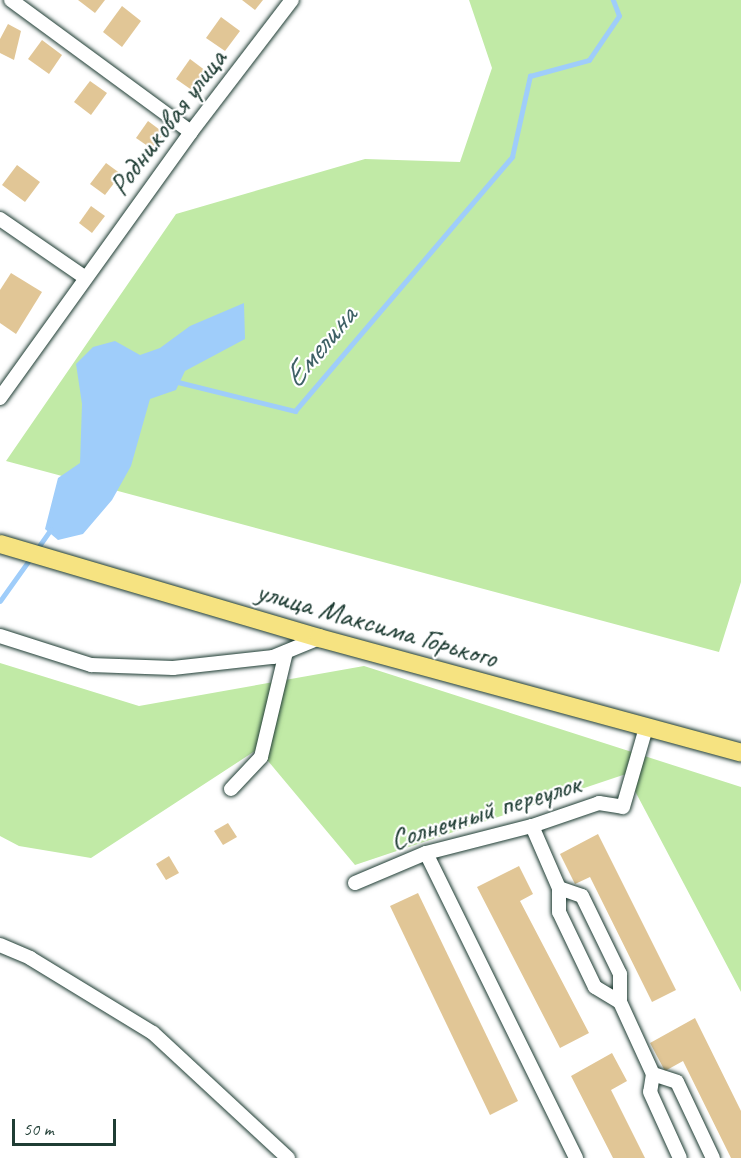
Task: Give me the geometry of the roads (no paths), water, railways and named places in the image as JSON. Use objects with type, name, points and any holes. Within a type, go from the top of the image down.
[{"type":"main road","name":"улица Максима Горького","points":[[0,544],[319,639],[741,753]]},
{"type":"street","points":[[11,0],[191,132]]},
{"type":"street","name":"Родниковая улица","points":[[0,398],[191,132],[292,0]]},
{"type":"street","points":[[0,219],[86,278]]},
{"type":"street","points":[[0,636],[91,665],[173,668],[273,657],[319,639]]},
{"type":"street","points":[[231,789],[261,757],[286,652]]},
{"type":"street","name":"Солнечный переулок","points":[[355,883],[426,853],[532,826],[599,803],[623,807],[646,728]]},
{"type":"street","points":[[532,826],[559,888],[559,912],[595,987],[620,1002]]},
{"type":"street","points":[[426,853],[576,1158]]},
{"type":"street","points":[[559,888],[582,896],[620,974],[620,1002],[653,1074],[650,1092],[680,1158]]},
{"type":"street","points":[[0,945],[30,958],[153,1033],[288,1158]]},
{"type":"street","points":[[653,1074],[677,1082],[713,1158]]},
{"type":"water","points":[[244,303],[245,339],[185,371],[176,390],[150,399],[131,466],[112,500],[83,534],[58,540],[45,529],[58,478],[80,463],[82,404],[76,364],[93,347],[115,341],[140,355],[160,348],[190,326]]},
{"type":"waterway","name":"Емелина","points":[[174,381],[295,411],[512,157],[530,76],[589,60],[619,16],[613,0]]},
{"type":"waterway","name":"Емелина","points":[[37,549],[51,529]]},
{"type":"waterway","name":"Емелина","points":[[0,601],[30,559]]}]
